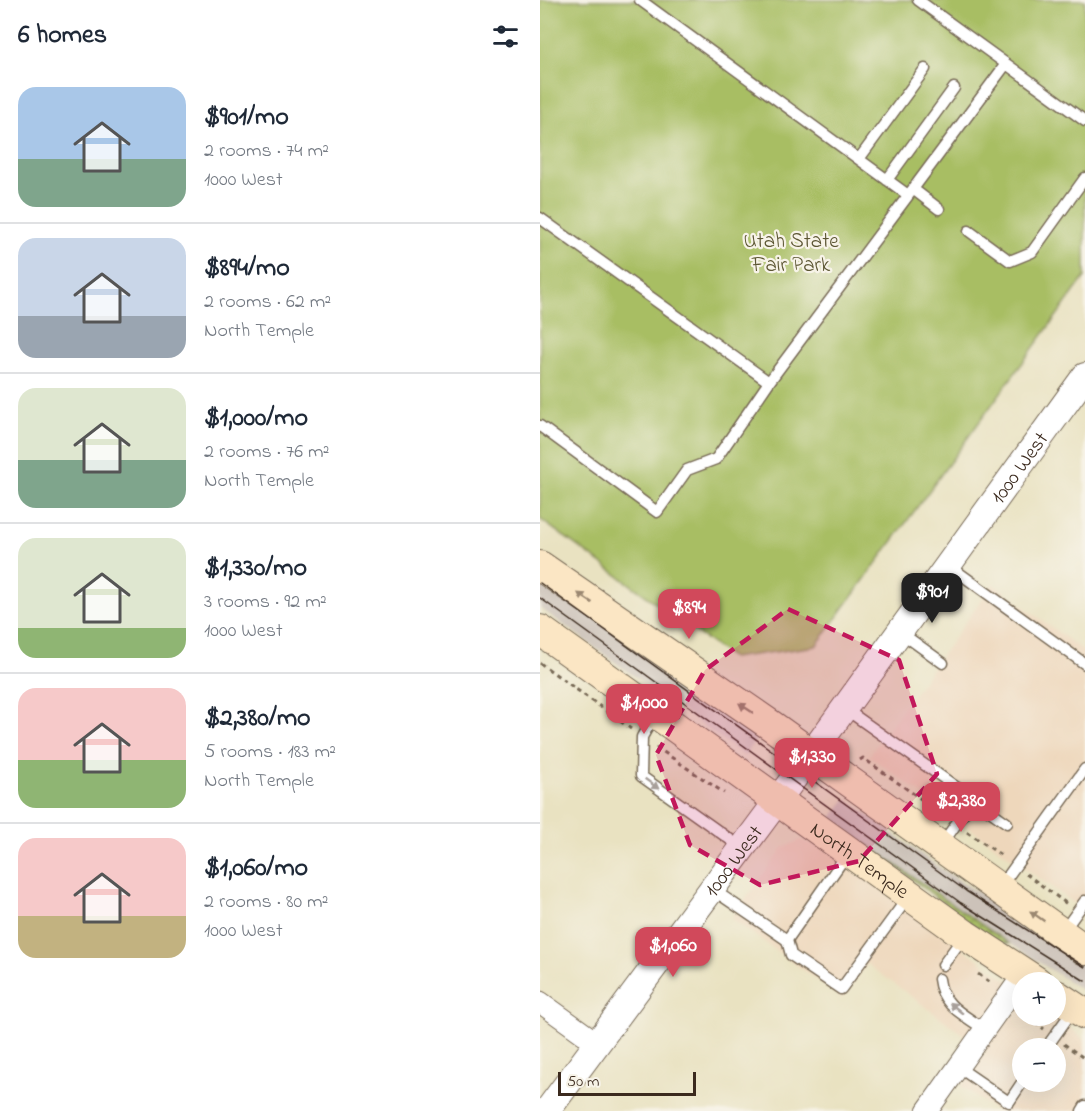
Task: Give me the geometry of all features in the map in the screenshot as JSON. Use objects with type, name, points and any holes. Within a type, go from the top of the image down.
[{"type":"main road","points":[[540,566],[846,778],[948,835],[1007,877],[1075,932]]},
{"type":"main road","name":"North Temple","points":[[540,630],[1021,972]]},
{"type":"street","name":"1000 West","points":[[548,1111],[778,800],[1085,376]]},
{"type":"street","points":[[927,1111],[984,1029],[1012,998]]},
{"type":"street","points":[[540,1002],[597,1043]]},
{"type":"lane","points":[[640,0],[887,180],[939,209]]},
{"type":"lane","points":[[918,0],[1085,122]]},
{"type":"lane","points":[[540,426],[657,512],[687,470],[716,459],[769,382],[1006,64]]},
{"type":"lane","points":[[859,159],[925,69]]},
{"type":"lane","points":[[887,180],[954,88]]},
{"type":"lane","points":[[969,231],[1010,261],[1032,252],[1085,178]]},
{"type":"lane","points":[[540,218],[769,382]]},
{"type":"lane","points":[[948,565],[1085,664]]},
{"type":"lane","points":[[900,632],[943,663]]},
{"type":"lane","points":[[844,708],[1007,823]]},
{"type":"lane","points":[[656,714],[642,737],[641,776],[742,848]]},
{"type":"lane","points":[[1007,877],[1085,769]]},
{"type":"lane","points":[[948,835],[973,800]]},
{"type":"lane","points":[[787,940],[849,850]]},
{"type":"lane","points":[[712,889],[787,940],[790,955],[841,989],[910,895]]},
{"type":"lane","points":[[1075,932],[1085,901]]},
{"type":"lane","points":[[943,965],[965,934]]},
{"type":"lane","points":[[939,979],[940,993],[984,1029]]},
{"type":"lane","points":[[1052,1038],[1072,1005]]},
{"type":"lane","points":[[958,1066],[1011,1106],[1018,1092]]},
{"type":"lane","points":[[1082,1111],[1085,1107]]},
{"type":"path","points":[[846,778],[863,758],[948,835],[1007,877],[1075,932]]},
{"type":"highlighted area","points":[[788,609],[899,660],[937,774],[859,861],[760,885],[690,845],[656,755],[705,670]]},
{"type":"shaded area","points":[[540,577],[758,736],[745,756],[540,608]]},
{"type":"shaded area","points":[[993,584],[1085,652],[1085,911],[869,756]]},
{"type":"shaded area","points":[[846,799],[942,869],[1085,960],[1085,992],[1066,980],[1066,972],[1054,972],[998,936],[830,820]]},
{"type":"shaded area","points":[[801,840],[820,845],[1012,984],[1012,1026],[1066,1025],[1085,1040],[1085,1111],[997,1111],[961,1086],[986,1051],[867,964],[842,998],[731,918],[783,848]]},
{"type":"green space","name":"Utah State Fair Park","points":[[540,0],[1085,0],[1085,277],[816,646],[732,658],[540,519]]},
{"type":"green space","points":[[863,842],[998,936],[1010,944],[995,942]]},
{"type":"tram line","points":[[540,583],[966,891],[1085,967]]},
{"type":"tram line","points":[[540,598],[961,903],[1085,981]]}]
